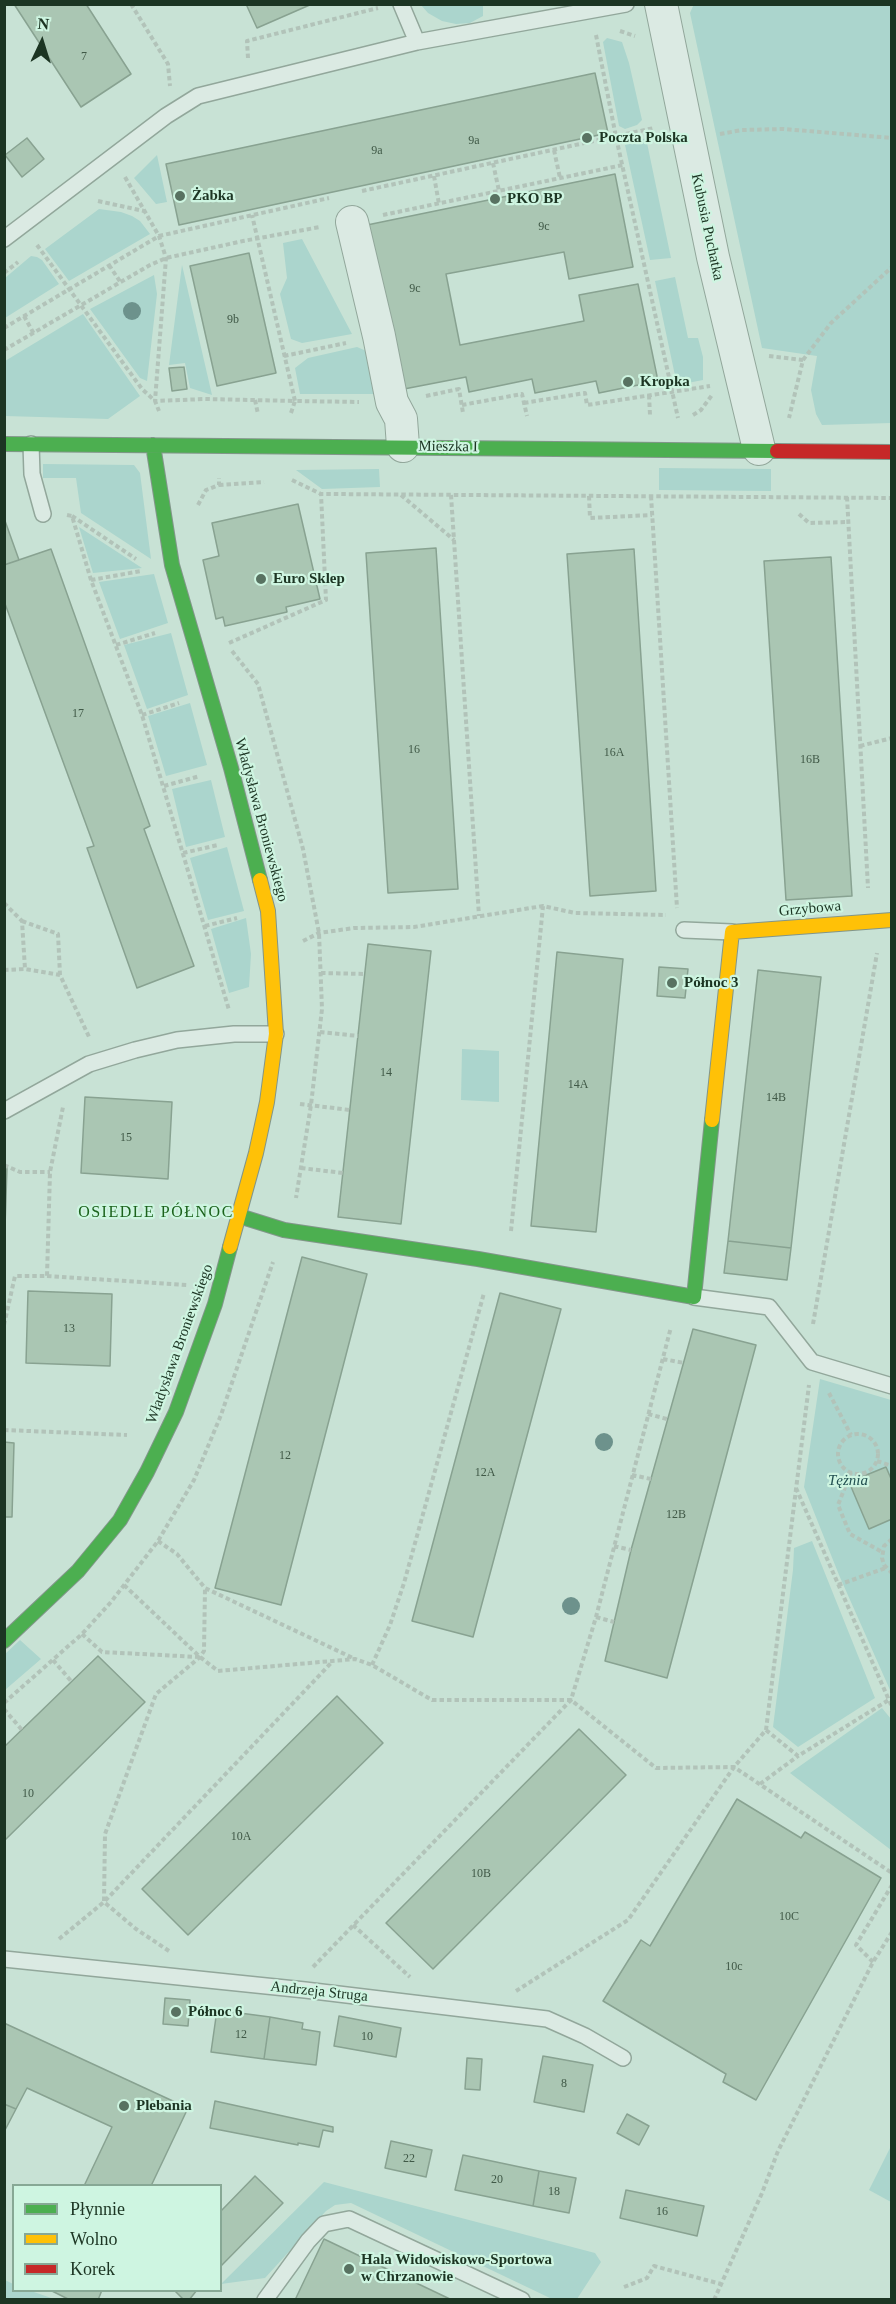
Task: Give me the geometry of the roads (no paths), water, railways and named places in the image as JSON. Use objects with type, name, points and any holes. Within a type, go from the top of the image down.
[{"type":"street","name":"Kubusia Puchatka","points":[[661,4],[713,257],[759,449]]},
{"type":"street","points":[[345,209],[379,336],[392,402],[401,419],[403,446]]},
{"type":"street","name":"Mieszka I","points":[[4,444],[759,449],[891,452]]},
{"type":"street","name":"Władysława Broniewskiego","points":[[4,1641],[78,1571],[120,1520],[177,1412],[215,1304],[239,1216],[267,1102],[276,1034],[268,911],[231,768],[172,566],[153,445]]},
{"type":"street","name":"Grzybowa","points":[[732,932],[891,920]]},
{"type":"street","points":[[239,1216],[284,1230],[478,1259],[686,1295],[732,932]]},
{"type":"lane","points":[[401,4],[417,42]]},
{"type":"lane","points":[[4,239],[166,116],[198,96],[417,42],[626,4]]},
{"type":"lane","points":[[31,444],[33,474],[43,514]]},
{"type":"lane","points":[[681,923],[732,932]]},
{"type":"lane","points":[[4,1112],[89,1064],[135,1050],[177,1040],[234,1034],[276,1034]]},
{"type":"lane","points":[[686,1295],[770,1307],[812,1362],[891,1386]]},
{"type":"lane","name":"Andrzeja Struga","points":[[4,1959],[305,1990],[547,2019],[585,2036],[623,2058]]},
{"type":"lane","points":[[265,2300],[308,2241],[324,2224],[349,2219],[522,2300]]},
{"type":"place","name":"Poczta Polska","points":[[587,138]]},
{"type":"place","name":"Żabka","points":[[180,196]]},
{"type":"place","name":"PKO BP","points":[[495,199]]},
{"type":"place","name":"Kropka","points":[[628,382]]},
{"type":"place","name":"Euro Sklep","points":[[261,579]]},
{"type":"place","name":"Północ 3","points":[[672,983]]},
{"type":"place","name":"Północ 6","points":[[176,2012]]},
{"type":"place","name":"Plebania","points":[[124,2106]]},
{"type":"place","name":"Hala Widowiskowo-Sportowa w Chrzanowie","points":[[349,2269]]},
{"type":"district","name":"OSIEDLE PÓŁNOC","points":[[156,1213]]},
{"type":"park label","name":"Tężnia","points":[[848,1481]]}]
